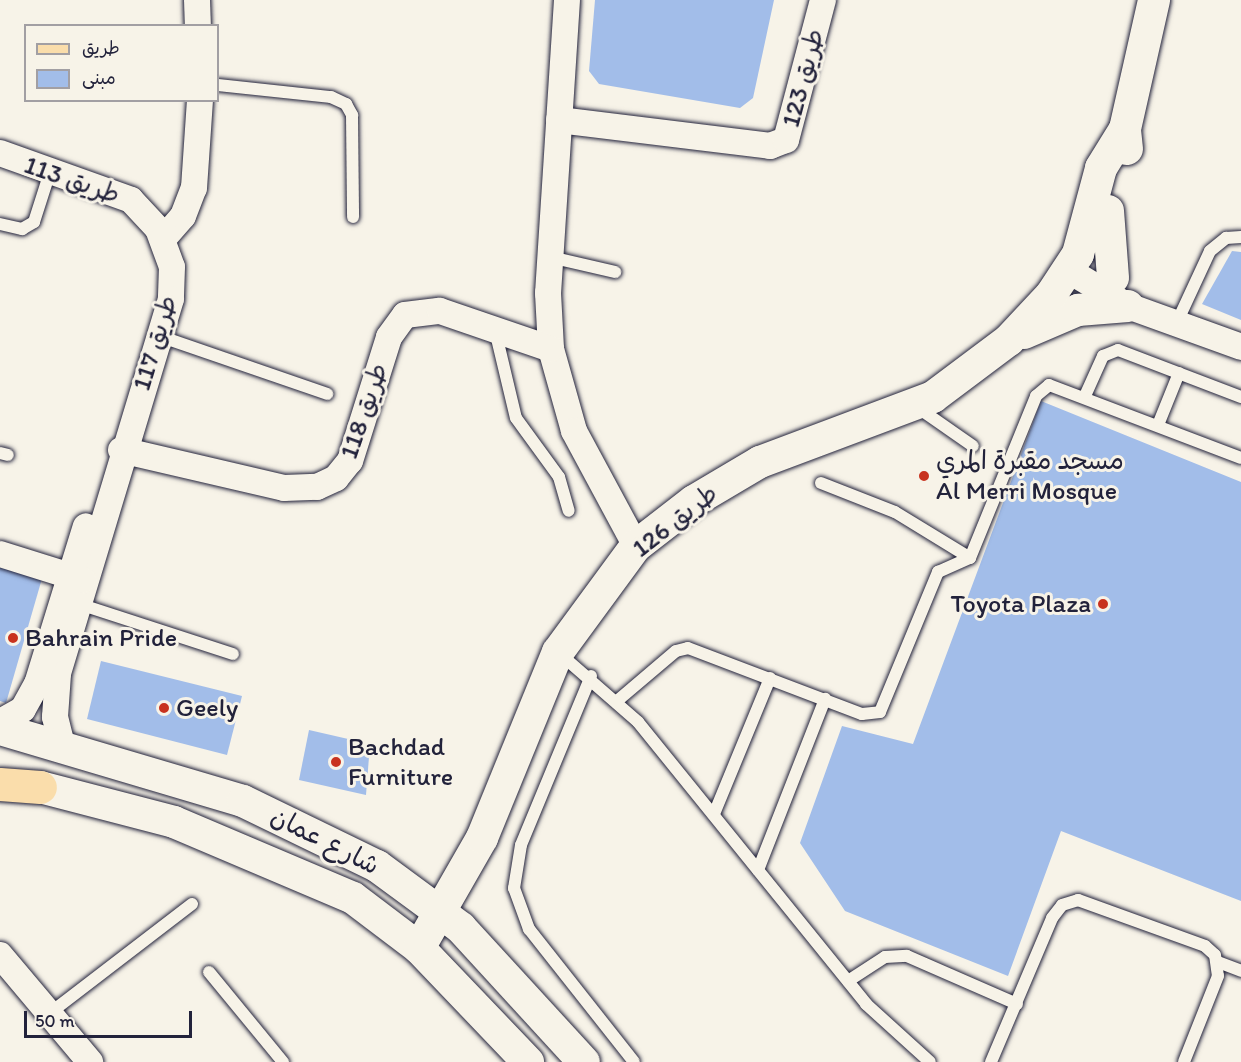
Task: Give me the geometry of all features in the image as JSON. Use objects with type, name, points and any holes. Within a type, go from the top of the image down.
[{"type":"main road","points":[[0,784],[40,787]]},
{"type":"street","points":[[197,0],[198,24]]},
{"type":"street","points":[[567,0],[550,257],[551,349],[574,430],[636,546]]},
{"type":"street","name":"طريق 123","points":[[559,120],[770,146],[791,132],[823,0]]},
{"type":"street","name":"طريق 126","points":[[419,948],[443,912],[482,838],[558,652],[636,546],[694,501],[760,462],[914,405],[945,390],[1010,340],[1076,256],[1108,211],[1125,160],[1125,129],[1154,0]]},
{"type":"street","points":[[163,239],[183,216],[194,188],[200,102]]},
{"type":"street","name":"طريق 126","points":[[1076,256],[1084,218],[1101,168],[1125,129]]},
{"type":"street","name":"طريق 113","points":[[0,153],[131,200],[163,239]]},
{"type":"street","points":[[1108,211],[1113,278]]},
{"type":"street","name":"طريق 117","points":[[0,722],[16,715],[33,693],[73,590],[121,450],[159,336],[173,283],[163,239]]},
{"type":"street","points":[[1076,256],[1178,320]]},
{"type":"street","points":[[1076,256],[1128,306]]},
{"type":"street","points":[[1010,340],[1070,313],[1128,306],[1178,320],[1241,347]]},
{"type":"street","name":"طريق 118","points":[[121,450],[284,488],[317,488],[336,478],[355,452],[398,321],[413,311],[431,309],[551,349]]},
{"type":"street","points":[[0,554],[73,590]]},
{"type":"street","name":"طريق 117","points":[[62,745],[55,688],[73,590]]},
{"type":"street","name":"شارع عمان","points":[[0,729],[194,784],[290,820],[377,866],[443,912],[519,985],[584,1062]]},
{"type":"street","name":"شارع عمان","points":[[40,787],[174,822],[244,848],[353,898],[419,948],[528,1062]]},
{"type":"street","points":[[0,955],[90,1062]]},
{"type":"street","points":[[0,968],[25,985]]},
{"type":"lane","points":[[219,85],[332,98],[346,104],[352,115],[353,217]]},
{"type":"lane","points":[[0,224],[22,229],[34,222],[50,172]]},
{"type":"lane","points":[[1178,320],[1210,251],[1226,238],[1241,237]]},
{"type":"lane","points":[[550,257],[615,272]]},
{"type":"lane","points":[[495,330],[516,418],[559,477],[569,511]]},
{"type":"lane","points":[[159,336],[327,394]]},
{"type":"lane","points":[[1085,396],[1100,361],[1112,350],[1241,397]]},
{"type":"lane","points":[[1158,425],[1179,373]]},
{"type":"lane","points":[[617,701],[676,651],[688,648],[868,715],[880,712],[938,572],[970,558],[1039,391],[1055,384],[1241,458]]},
{"type":"lane","points":[[914,405],[973,446]]},
{"type":"lane","points":[[821,483],[895,512],[970,558]]},
{"type":"lane","points":[[73,590],[233,654]]},
{"type":"lane","points":[[558,652],[591,676],[617,701],[714,814],[848,981],[930,1062]]},
{"type":"lane","points":[[591,676],[521,845],[514,888],[529,929],[634,1062]]},
{"type":"lane","points":[[714,814],[770,678]]},
{"type":"lane","points":[[758,870],[825,699]]},
{"type":"lane","points":[[991,1062],[1052,918],[1070,901],[1087,902],[1205,946],[1218,962],[1241,971]]},
{"type":"lane","points":[[50,1013],[192,904]]},
{"type":"lane","points":[[848,981],[885,957],[907,956],[1017,1004]]},
{"type":"lane","points":[[1184,1062],[1218,976],[1218,962]]},
{"type":"lane","points":[[209,972],[283,1062]]},
{"type":"building","points":[[595,0],[774,0],[753,98],[740,108],[599,84],[589,71]]},
{"type":"building","points":[[1232,251],[1241,252],[1241,320],[1202,304]]},
{"type":"building","name":"Toyota Plaza","points":[[1041,401],[1241,482],[1241,901],[1061,831],[1008,976],[845,911],[800,843],[842,726],[913,744]]},
{"type":"building","name":"Bahrain Pride","points":[[0,562],[43,575],[6,703],[0,701]]},
{"type":"building","name":"Geely","points":[[101,661],[242,696],[227,755],[87,719]]},
{"type":"building","name":"Bachdad Furniture","points":[[309,730],[370,744],[366,795],[299,780]]},
{"type":"place","name":"مسجد مقبرة المري Al Merri Mosque","points":[[924,476]]},
{"type":"place","name":"Toyota Plaza","points":[[1103,604]]},
{"type":"place","name":"Bahrain Pride","points":[[13,638]]},
{"type":"place","name":"Geely","points":[[164,708]]},
{"type":"place","name":"Bachdad Furniture","points":[[336,762]]}]
